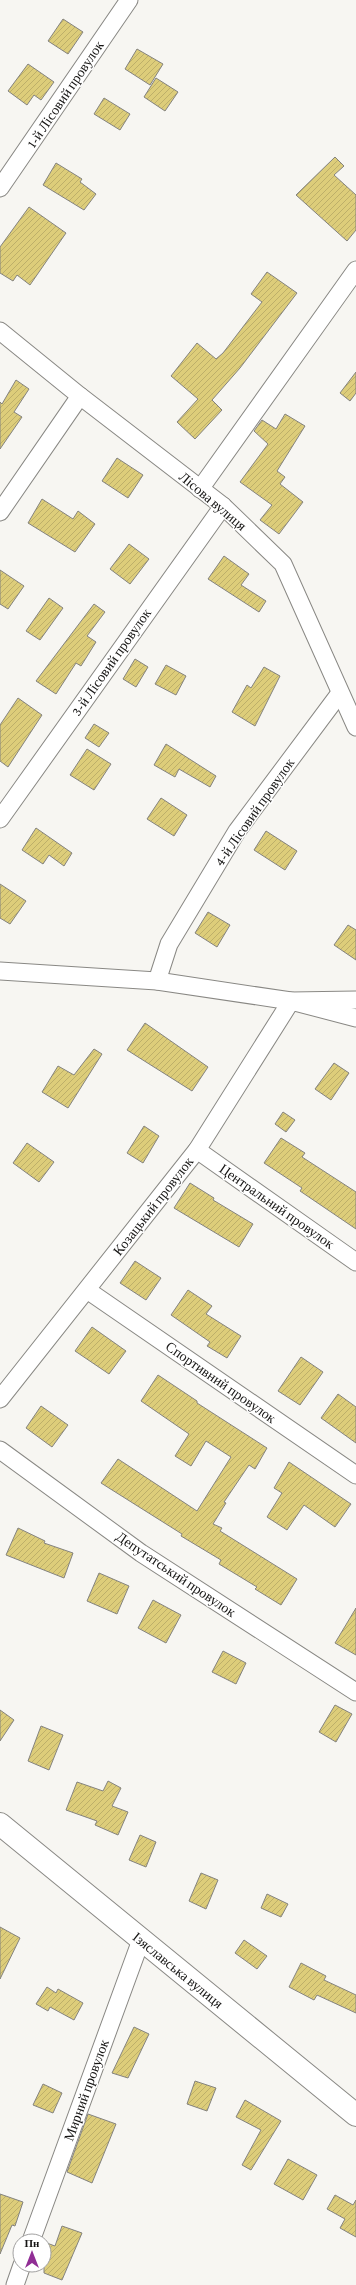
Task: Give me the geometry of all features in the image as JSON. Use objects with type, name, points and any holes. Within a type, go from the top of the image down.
[{"type":"main road","name":"Ізяславська вулиця","points":[[0,1824],[356,2115]]},
{"type":"street","name":"1-й Лісовий провулок","points":[[0,188],[129,0]]},
{"type":"street","points":[[200,489],[356,270]]},
{"type":"street","name":"Лісова вулиця","points":[[0,331],[80,396],[223,506],[284,564],[356,728]]},
{"type":"street","points":[[0,512],[80,396]]},
{"type":"street","name":"3-й Лісовий провулок","points":[[0,819],[223,506]]},
{"type":"street","name":"4-й Лісовий провулок","points":[[157,981],[169,944],[237,831],[340,692]]},
{"type":"street","points":[[0,971],[157,981],[291,1001],[356,1018]]},
{"type":"street","points":[[291,1001],[356,1000]]},
{"type":"street","name":"Козацький провулок","points":[[0,1400],[198,1150],[291,1001]]},
{"type":"street","name":"Центральний провулок","points":[[198,1150],[356,1262]]},
{"type":"street","name":"Спортивний провулок","points":[[87,1290],[356,1475]]},
{"type":"street","name":"Депутатський провулок","points":[[0,1450],[140,1553],[356,1692]]},
{"type":"street","name":"Мирний провулок","points":[[34,2233],[141,1940]]},
{"type":"street","points":[[15,2285],[19,2273]]},
{"type":"building","points":[[63,19],[83,32],[68,54],[48,41]]},
{"type":"building","points":[[137,49],[163,64],[150,85],[125,69]]},
{"type":"building","points":[[28,64],[54,82],[41,100],[34,95],[27,105],[8,91]]},
{"type":"building","points":[[156,78],[178,92],[165,111],[144,97]]},
{"type":"building","points":[[104,98],[130,114],[120,130],[94,114]]},
{"type":"building","points":[[335,157],[344,166],[334,175],[356,195],[356,230],[347,241],[296,195]]},
{"type":"building","points":[[56,163],[82,179],[80,182],[96,194],[84,210],[43,185]]},
{"type":"building","points":[[29,207],[66,233],[30,285],[17,275],[13,281],[0,273],[0,247]]},
{"type":"building","points":[[267,272],[297,293],[240,368],[212,400],[222,410],[195,439],[177,422],[198,399],[171,376],[197,343],[216,359],[223,353],[262,302],[251,294]]},
{"type":"building","points":[[356,372],[356,393],[350,401],[340,393]]},
{"type":"building","points":[[16,380],[29,389],[14,412],[22,417],[0,449],[0,402],[2,404]]},
{"type":"building","points":[[285,414],[305,426],[277,471],[285,477],[280,484],[303,502],[279,534],[260,520],[272,505],[240,482],[268,444],[254,431],[262,420],[276,429]]},
{"type":"building","points":[[117,458],[143,475],[128,498],[102,481]]},
{"type":"building","points":[[42,499],[73,519],[78,511],[95,524],[75,552],[28,523]]},
{"type":"building","points":[[129,544],[149,559],[130,584],[110,569]]},
{"type":"building","points":[[224,556],[249,574],[241,585],[266,601],[259,612],[208,579]]},
{"type":"building","points":[[0,570],[24,586],[8,609],[0,604]]},
{"type":"building","points":[[49,598],[63,608],[40,640],[26,631]]},
{"type":"building","points":[[94,604],[105,612],[87,636],[96,642],[81,666],[76,663],[56,694],[36,681]]},
{"type":"building","points":[[135,659],[148,667],[136,687],[123,679]]},
{"type":"building","points":[[166,665],[186,676],[176,695],[155,684]]},
{"type":"building","points":[[264,667],[280,676],[255,726],[232,712],[247,685],[251,688]]},
{"type":"building","points":[[18,698],[42,715],[8,767],[0,761],[0,725]]},
{"type":"building","points":[[94,724],[109,733],[99,747],[85,738]]},
{"type":"building","points":[[166,744],[216,776],[210,787],[179,769],[175,777],[154,765]]},
{"type":"building","points":[[87,749],[111,764],[94,790],[70,775]]},
{"type":"building","points":[[161,798],[187,815],[174,836],[147,819]]},
{"type":"building","points":[[36,828],[72,853],[64,866],[49,855],[43,864],[22,850]]},
{"type":"building","points":[[266,831],[297,851],[285,870],[254,850]]},
{"type":"building","points":[[0,884],[26,901],[10,924],[0,918]]},
{"type":"building","points":[[208,912],[230,925],[217,947],[195,933]]},
{"type":"building","points":[[348,925],[356,930],[356,960],[334,945]]},
{"type":"building","points":[[145,1023],[208,1067],[192,1091],[127,1050]]},
{"type":"building","points":[[94,1049],[102,1054],[68,1108],[42,1092],[58,1066],[74,1075]]},
{"type":"building","points":[[334,1063],[349,1073],[331,1100],[315,1089]]},
{"type":"building","points":[[283,1112],[295,1120],[286,1132],[275,1124]]},
{"type":"building","points":[[144,1126],[159,1136],[143,1163],[127,1153]]},
{"type":"building","points":[[281,1138],[305,1153],[302,1157],[356,1192],[356,1229],[300,1191],[302,1188],[264,1163]]},
{"type":"building","points":[[27,1143],[54,1162],[39,1182],[13,1163]]},
{"type":"building","points":[[190,1183],[214,1198],[213,1200],[253,1224],[239,1247],[174,1208]]},
{"type":"building","points":[[135,1261],[161,1278],[146,1300],[120,1283]]},
{"type":"building","points":[[188,1290],[212,1306],[206,1314],[241,1336],[227,1358],[207,1346],[210,1342],[171,1315]]},
{"type":"building","points":[[92,1327],[126,1351],[109,1374],[75,1351]]},
{"type":"building","points":[[301,1357],[323,1372],[300,1405],[278,1391]]},
{"type":"building","points":[[158,1375],[197,1401],[197,1403],[267,1448],[255,1469],[249,1465],[224,1502],[226,1503],[213,1524],[222,1528],[220,1531],[297,1579],[281,1605],[255,1589],[257,1587],[219,1564],[221,1560],[181,1536],[182,1534],[101,1483],[118,1459],[197,1511],[231,1457],[206,1441],[191,1466],[175,1456],[189,1434],[141,1401]]},
{"type":"building","points":[[338,1394],[356,1407],[356,1443],[321,1418]]},
{"type":"building","points":[[41,1406],[68,1425],[52,1447],[26,1428]]},
{"type":"building","points":[[289,1462],[351,1504],[335,1527],[304,1505],[287,1530],[267,1517],[282,1493],[274,1488]]},
{"type":"building","points":[[18,1528],[45,1541],[44,1543],[73,1553],[64,1578],[6,1555]]},
{"type":"building","points":[[99,1573],[129,1586],[117,1614],[87,1601]]},
{"type":"building","points":[[153,1600],[181,1615],[166,1643],[138,1628]]},
{"type":"building","points":[[356,1608],[356,1655],[335,1643]]},
{"type":"building","points":[[223,1651],[246,1663],[236,1684],[212,1672]]},
{"type":"building","points":[[335,1705],[352,1714],[336,1742],[319,1732]]},
{"type":"building","points":[[0,1710],[14,1720],[0,1741]]},
{"type":"building","points":[[41,1726],[63,1735],[49,1770],[28,1761]]},
{"type":"building","points":[[108,1781],[121,1788],[112,1806],[128,1812],[118,1835],[95,1825],[97,1821],[66,1810],[77,1782],[103,1791]]},
{"type":"building","points":[[140,1835],[156,1842],[146,1867],[129,1860]]},
{"type":"building","points":[[201,1873],[218,1880],[206,1909],[189,1901]]},
{"type":"building","points":[[267,1894],[288,1904],[281,1917],[261,1908]]},
{"type":"building","points":[[0,1927],[20,1938],[0,1979]]},
{"type":"building","points":[[244,1940],[267,1956],[257,1969],[235,1953]]},
{"type":"building","points":[[301,1963],[326,1976],[324,1980],[356,1995],[356,2013],[317,1995],[314,2000],[289,1987]]},
{"type":"building","points":[[47,1987],[56,1993],[58,1989],[83,2003],[74,2020],[50,2007],[48,2011],[36,2004]]},
{"type":"building","points":[[134,2027],[149,2034],[128,2078],[112,2073]]},
{"type":"building","points":[[195,2081],[216,2088],[207,2111],[187,2104]]},
{"type":"building","points":[[43,2084],[62,2093],[53,2113],[33,2105]]},
{"type":"building","points":[[245,2100],[281,2121],[251,2170],[242,2165],[261,2130],[236,2117]]},
{"type":"building","points":[[88,2114],[116,2124],[92,2183],[67,2172]]},
{"type":"building","points":[[288,2159],[317,2175],[303,2200],[274,2184]]},
{"type":"building","points":[[0,2194],[23,2202],[15,2226],[12,2225],[0,2254]]},
{"type":"building","points":[[335,2195],[353,2205],[356,2200],[356,2237],[340,2228],[345,2219],[327,2209]]},
{"type":"building","points":[[62,2226],[82,2233],[62,2280],[44,2273],[52,2273],[52,2245],[55,2246]]}]
